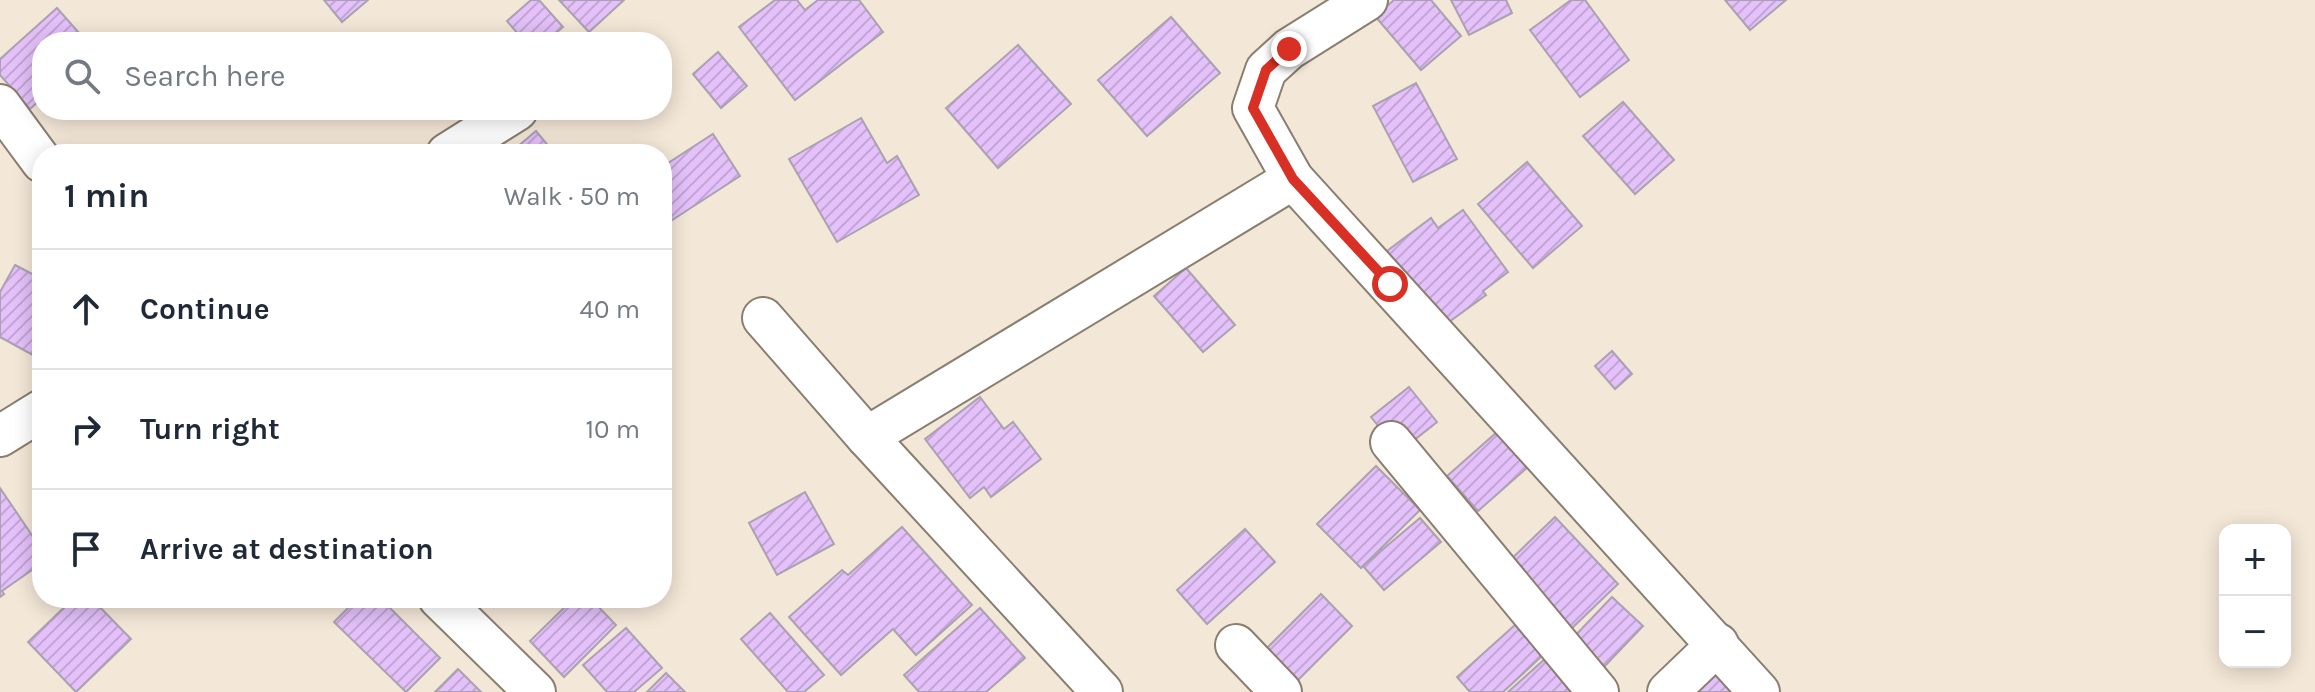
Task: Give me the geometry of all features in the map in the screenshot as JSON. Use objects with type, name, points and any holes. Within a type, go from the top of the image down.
[{"type":"street","points":[[1367,0],[1289,49],[1266,70],[1253,108],[1293,179],[1759,692]]},
{"type":"street","points":[[0,105],[32,148]]},
{"type":"street","points":[[463,144],[501,120]]},
{"type":"street","points":[[867,437],[1293,179]]},
{"type":"street","points":[[763,318],[867,437],[1102,692]]},
{"type":"street","points":[[0,436],[32,416]]},
{"type":"street","points":[[1391,442],[1598,692]]},
{"type":"street","points":[[449,608],[535,692]]},
{"type":"street","points":[[1668,692],[1718,644]]},
{"type":"street","points":[[1236,645],[1281,692]]},
{"type":"building","points":[[324,0],[368,0],[342,22]]},
{"type":"building","points":[[531,0],[539,0],[563,27],[557,32],[516,32],[507,21]]},
{"type":"building","points":[[559,0],[624,0],[589,32]]},
{"type":"building","points":[[775,0],[797,0],[805,10],[818,0],[859,0],[883,32],[795,100],[739,27]]},
{"type":"building","points":[[1394,0],[1431,0],[1461,36],[1421,70],[1375,16]]},
{"type":"building","points":[[1451,0],[1506,0],[1512,13],[1469,35]]},
{"type":"building","points":[[1571,0],[1585,0],[1629,60],[1580,97],[1530,30]]},
{"type":"building","points":[[1725,0],[1786,0],[1750,30]]},
{"type":"building","points":[[57,8],[78,32],[32,32],[30,109],[0,75],[0,59]]},
{"type":"building","points":[[1171,17],[1220,73],[1147,136],[1098,80]]},
{"type":"building","points":[[1018,45],[1071,104],[998,168],[946,108]]},
{"type":"building","points":[[718,52],[747,86],[721,108],[693,74]]},
{"type":"building","points":[[1416,83],[1457,159],[1413,182],[1373,106]]},
{"type":"building","points":[[1623,102],[1674,160],[1635,194],[1583,136]]},
{"type":"building","points":[[861,118],[887,163],[897,156],[919,195],[837,242],[789,159]]},
{"type":"building","points":[[536,131],[547,144],[521,144]]},
{"type":"building","points":[[713,134],[740,176],[672,220],[672,161]]},
{"type":"building","points":[[1527,162],[1582,226],[1533,268],[1478,204]]},
{"type":"building","points":[[1463,210],[1508,272],[1483,291],[1486,295],[1442,327],[1387,251],[1431,218],[1438,228]]},
{"type":"building","points":[[15,265],[32,274],[32,355],[0,337],[0,292]]},
{"type":"building","points":[[1186,268],[1235,325],[1203,352],[1154,296]]},
{"type":"building","points":[[1612,351],[1632,374],[1615,389],[1595,366]]},
{"type":"building","points":[[1409,387],[1437,422],[1399,452],[1371,417]]},
{"type":"building","points":[[980,397],[1004,429],[1013,422],[1041,459],[991,497],[984,487],[970,498],[925,439]]},
{"type":"building","points":[[1497,432],[1528,467],[1478,511],[1447,476]]},
{"type":"building","points":[[1376,466],[1420,510],[1361,568],[1317,524]]},
{"type":"building","points":[[0,488],[32,535],[32,570],[2,591],[4,594],[0,597]]},
{"type":"building","points":[[805,492],[834,544],[777,575],[749,523]]},
{"type":"building","points":[[1555,517],[1618,584],[1570,630],[1507,563]]},
{"type":"building","points":[[1420,518],[1441,542],[1384,590],[1363,566]]},
{"type":"building","points":[[902,527],[972,605],[916,655],[893,629],[841,675],[789,617],[842,570],[848,575]]},
{"type":"building","points":[[1245,529],[1275,562],[1207,624],[1177,590]]},
{"type":"building","points":[[1321,594],[1352,626],[1294,684],[1262,653]]},
{"type":"building","points":[[1612,597],[1643,626],[1601,670],[1571,640]]},
{"type":"building","points":[[64,608],[101,608],[131,639],[76,692],[28,642]]},
{"type":"building","points":[[348,608],[390,608],[440,658],[406,692],[334,622]]},
{"type":"building","points":[[564,608],[600,608],[616,625],[564,677],[530,641]]},
{"type":"building","points":[[980,608],[1025,658],[986,692],[919,692],[904,675]]},
{"type":"building","points":[[770,613],[824,675],[804,692],[788,692],[741,639]]},
{"type":"building","points":[[1515,625],[1542,656],[1503,692],[1470,692],[1457,677]]},
{"type":"building","points":[[626,628],[662,668],[634,692],[607,692],[583,665]]},
{"type":"building","points":[[1546,658],[1576,692],[1508,692]]},
{"type":"building","points":[[1716,665],[1739,692],[1685,692]]},
{"type":"building","points":[[458,669],[481,692],[435,692]]},
{"type":"building","points":[[666,673],[685,692],[647,692]]},
{"type":"route","points":[[1289,49],[1266,70],[1253,108],[1293,179],[1390,284]]}]
